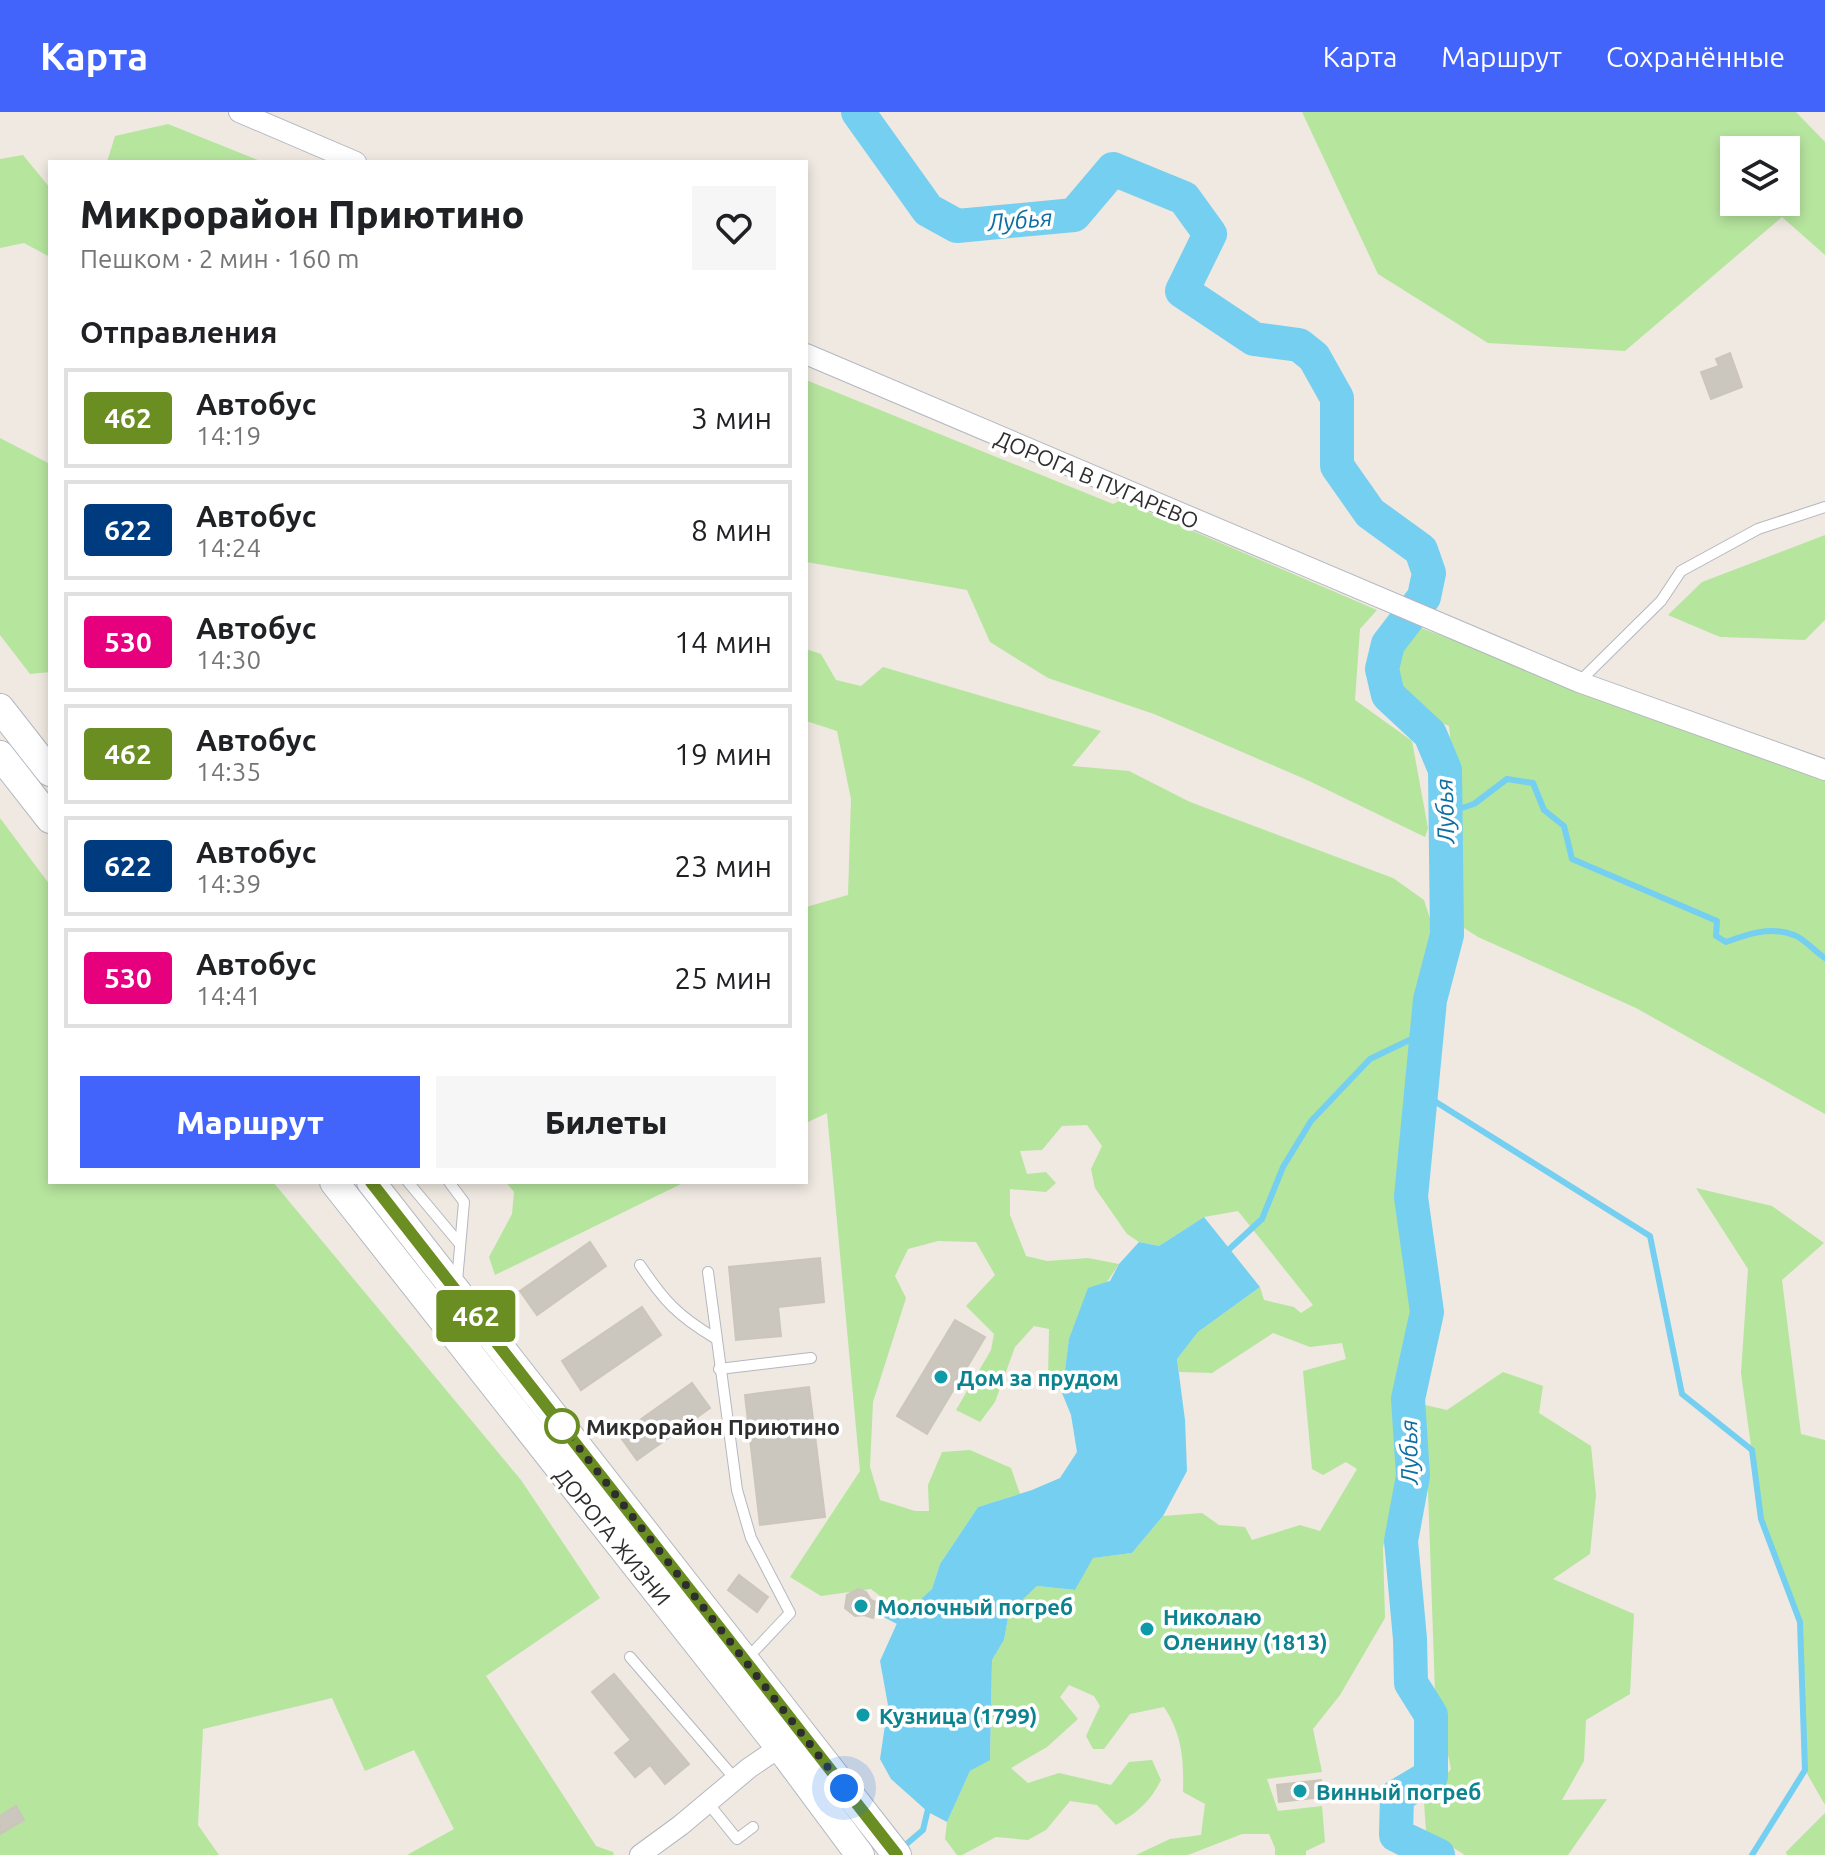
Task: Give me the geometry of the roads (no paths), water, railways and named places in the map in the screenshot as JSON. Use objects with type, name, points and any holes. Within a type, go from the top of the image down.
[{"type":"main road","points":[[0,708],[48,769]]},
{"type":"main road","points":[[0,755],[48,816]]},
{"type":"main road","name":"ДОРОГА ЖИЗНИ","points":[[336,1184],[780,1747],[855,1848]]},
{"type":"main road","name":"ДОРОГА ЖИЗНИ","points":[[373,1184],[897,1855]]},
{"type":"street","points":[[239,112],[351,160]]},
{"type":"street","name":"ДОРОГА В ПУГАРЕВО","points":[[808,355],[1434,623],[1579,682],[1825,770]]},
{"type":"street","points":[[652,1851],[780,1747]]},
{"type":"lane","points":[[1579,682],[1661,601],[1681,571],[1758,529],[1825,507]]},
{"type":"lane","points":[[410,1184],[459,1243]]},
{"type":"lane","points":[[450,1184],[464,1202],[457,1291]]},
{"type":"lane","points":[[640,1265],[662,1298],[683,1318],[715,1338]]},
{"type":"lane","points":[[708,1272],[737,1490],[751,1538],[790,1613],[744,1658]]},
{"type":"lane","points":[[719,1369],[811,1358]]},
{"type":"lane","points":[[630,1657],[736,1780]]},
{"type":"lane","points":[[708,1803],[737,1839],[753,1827]]},
{"type":"water","points":[[1204,1217],[1260,1287],[1198,1332],[1177,1359],[1185,1420],[1187,1471],[1163,1516],[1132,1553],[1093,1558],[1075,1590],[1037,1586],[1009,1613],[1004,1640],[992,1660],[990,1760],[970,1771],[947,1822],[928,1812],[891,1779],[880,1759],[888,1705],[880,1661],[898,1621],[932,1589],[940,1564],[978,1507],[1060,1478],[1077,1452],[1071,1415],[1062,1393],[1069,1339],[1088,1288],[1110,1281],[1119,1264],[1139,1242],[1159,1246]]},
{"type":"waterway","name":"Лубья","points":[[858,112],[928,210],[957,226],[1074,215],[1113,169],[1184,198],[1210,234],[1182,291],[1254,339],[1299,345],[1314,357],[1337,398],[1337,466],[1370,513],[1421,550],[1429,573],[1424,597],[1388,644],[1382,669],[1388,695],[1430,734],[1445,770],[1447,935],[1430,1000],[1411,1197],[1427,1312],[1408,1399],[1413,1476],[1401,1541],[1411,1683],[1431,1715],[1431,1776],[1397,1796],[1396,1835],[1438,1855]]},
{"type":"waterway","points":[[1443,814],[1474,804],[1507,779],[1533,783],[1544,810],[1564,826],[1572,859],[1717,921],[1716,936],[1726,942],[1759,932],[1785,932],[1802,939],[1825,958]]},
{"type":"waterway","points":[[1224,1254],[1262,1219],[1283,1167],[1311,1121],[1370,1059],[1426,1032]]},
{"type":"waterway","points":[[1420,1092],[1650,1236],[1682,1394],[1752,1450],[1761,1519],[1800,1622],[1805,1770],[1752,1855]]},
{"type":"waterway","points":[[876,1610],[898,1621]]},
{"type":"waterway","points":[[903,1847],[923,1830],[929,1805]]},
{"type":"place","name":"Дом за прудом","points":[[941,1377]]},
{"type":"place","name":"Микрорайон Приютино","points":[[562,1426]]},
{"type":"place","name":"Молочный погреб","points":[[861,1606]]},
{"type":"place","name":"Николаю Оленину (1813)","points":[[1147,1629]]},
{"type":"place","name":"Кузница (1799)","points":[[863,1715]]},
{"type":"place","name":"Винный погреб","points":[[1300,1791]]}]
